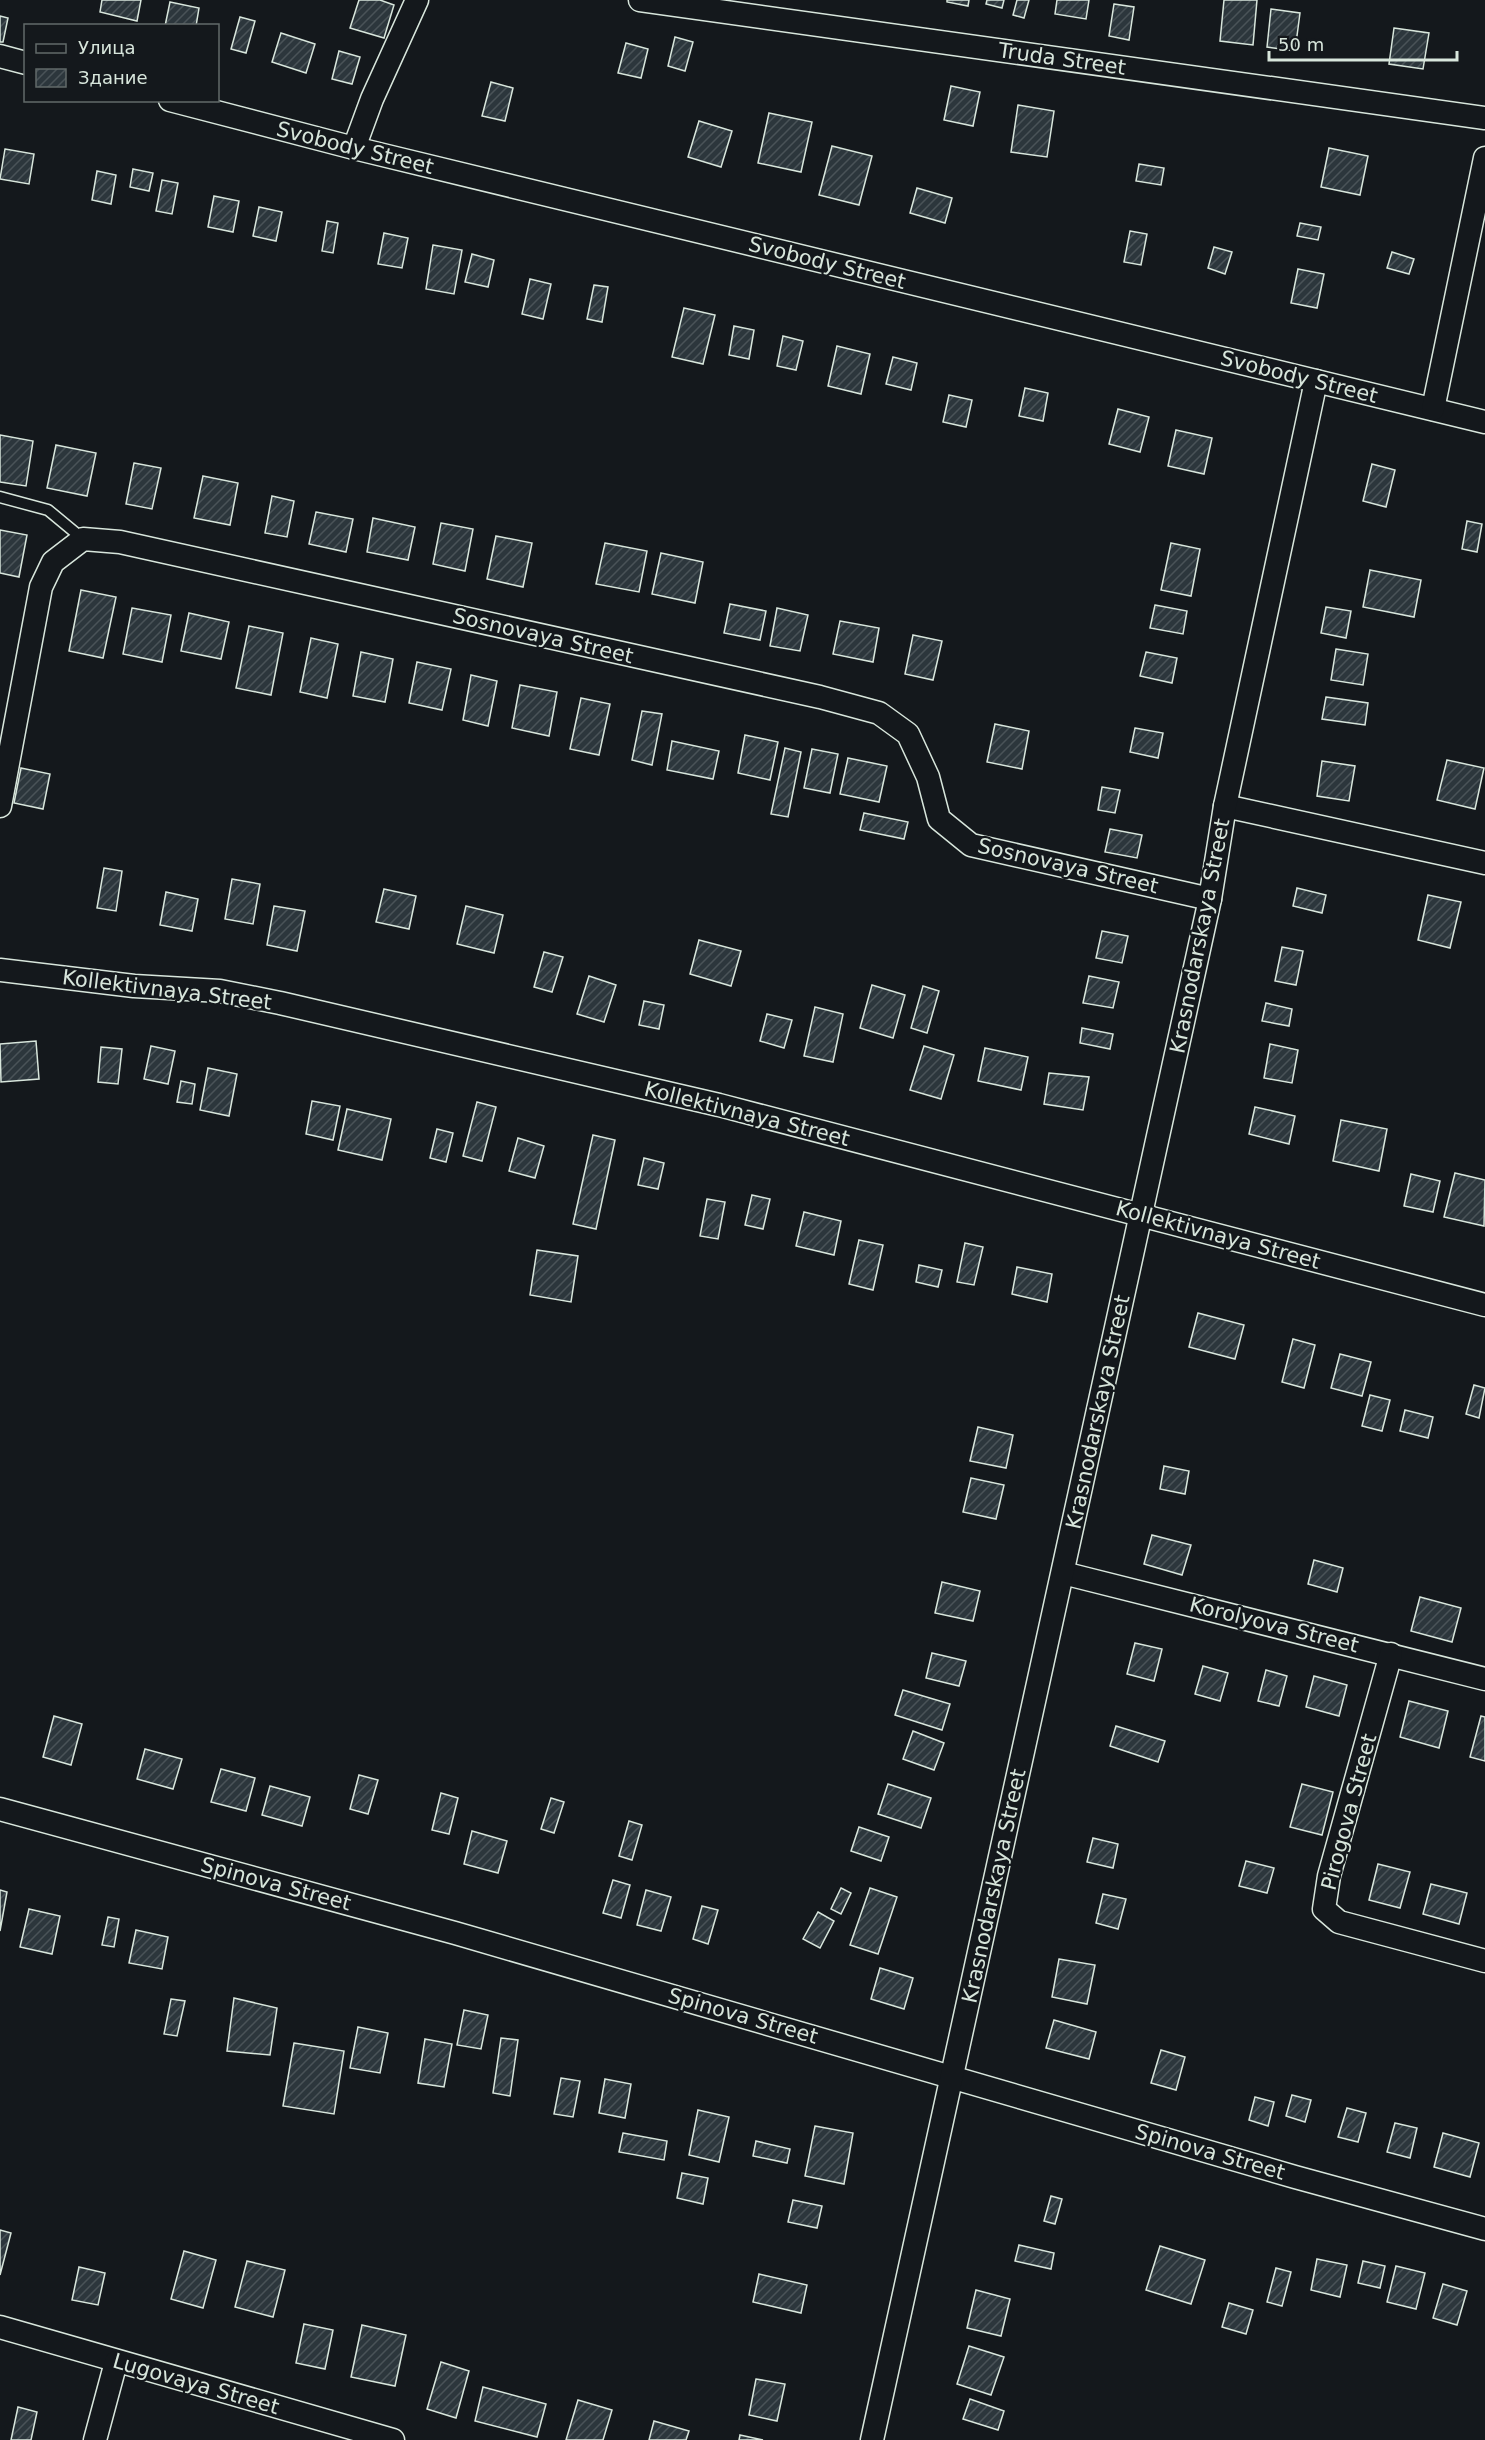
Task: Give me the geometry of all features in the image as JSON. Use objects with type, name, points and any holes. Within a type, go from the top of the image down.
[{"type":"street","points":[[354,148],[372,99],[417,0]]},
{"type":"street","name":"Truda Street","points":[[640,0],[1485,118]]},
{"type":"street","points":[[0,56],[24,62]]},
{"type":"street","name":"Svobody Street","points":[[178,102],[354,148],[1485,422]]},
{"type":"street","points":[[1433,409],[1485,158]]},
{"type":"street","name":"Krasnodarskaya Street","points":[[873,2440],[1210,899],[1226,806],[1316,381]]},
{"type":"street","points":[[0,806],[41,587],[53,562],[83,539]]},
{"type":"street","name":"Sosnovaya Street","points":[[83,539],[120,542],[820,697],[879,713],[908,734],[928,777],[939,819],[971,845],[1210,899]]},
{"type":"street","points":[[1226,806],[1485,863]]},
{"type":"street","name":"Kollektivnaya Street","points":[[0,970],[134,986],[220,992],[280,1003],[719,1105],[1485,1305]]},
{"type":"street","name":"Korolyova Street","points":[[1063,1573],[1485,1679]]},
{"type":"street","name":"Pirogova Street","points":[[1391,1654],[1329,1876],[1324,1909],[1339,1922],[1485,1961]]},
{"type":"street","name":"Spinova Street","points":[[0,1809],[455,1933],[1295,2177],[1485,2229]]},
{"type":"street","name":"Lugovaya Street","points":[[0,2327],[393,2440]]},
{"type":"street","points":[[96,2440],[116,2362]]},
{"type":"lane","points":[[0,497],[48,510],[83,539]]},
{"type":"building","points":[[102,0],[141,0],[137,21],[100,12]]},
{"type":"building","points":[[359,0],[380,0],[394,5],[384,38],[350,28]]},
{"type":"building","points":[[947,0],[969,0],[968,6],[947,2]]},
{"type":"building","points":[[987,0],[1004,0],[1002,8],[986,4]]},
{"type":"building","points":[[1017,0],[1029,0],[1024,18],[1013,15]]},
{"type":"building","points":[[1057,0],[1089,0],[1086,19],[1055,14]]},
{"type":"building","points":[[1224,0],[1257,0],[1253,45],[1220,41]]},
{"type":"building","points":[[170,2],[199,8],[196,24],[165,24]]},
{"type":"building","points":[[1114,4],[1134,7],[1129,40],[1109,36]]},
{"type":"building","points":[[1271,9],[1300,13],[1295,51],[1267,47]]},
{"type":"building","points":[[0,16],[8,18],[3,42],[0,42]]},
{"type":"building","points":[[240,17],[255,21],[246,53],[231,49]]},
{"type":"building","points":[[1394,28],[1429,33],[1423,69],[1389,64]]},
{"type":"building","points":[[281,33],[315,44],[306,73],[272,62]]},
{"type":"building","points":[[675,37],[693,42],[685,71],[668,66]]},
{"type":"building","points":[[626,43],[648,49],[641,78],[618,73]]},
{"type":"building","points":[[339,51],[360,57],[352,84],[332,79]]},
{"type":"building","points":[[491,82],[513,88],[505,121],[482,116]]},
{"type":"building","points":[[951,86],[980,92],[973,126],[944,120]]},
{"type":"building","points":[[1018,105],[1054,111],[1047,157],[1011,152]]},
{"type":"building","points":[[769,113],[812,122],[801,172],[758,163]]},
{"type":"building","points":[[699,121],[732,131],[721,167],[688,157]]},
{"type":"building","points":[[832,146],[872,156],[859,205],[819,195]]},
{"type":"building","points":[[1329,148],[1368,156],[1360,195],[1321,187]]},
{"type":"building","points":[[5,149],[34,154],[29,184],[0,179]]},
{"type":"building","points":[[1139,164],[1164,168],[1161,185],[1136,181]]},
{"type":"building","points":[[133,169],[153,173],[149,191],[130,187]]},
{"type":"building","points":[[97,171],[116,175],[111,204],[92,200]]},
{"type":"building","points":[[162,180],[178,183],[172,214],[156,211]]},
{"type":"building","points":[[917,188],[952,198],[945,223],[910,213]]},
{"type":"building","points":[[214,196],[239,201],[233,232],[208,227]]},
{"type":"building","points":[[259,207],[282,212],[276,241],[253,236]]},
{"type":"building","points":[[327,221],[338,223],[333,253],[322,251]]},
{"type":"building","points":[[1300,223],[1321,227],[1318,240],[1297,236]]},
{"type":"building","points":[[1130,231],[1147,234],[1141,265],[1124,262]]},
{"type":"building","points":[[384,233],[408,238],[402,268],[378,264]]},
{"type":"building","points":[[433,245],[462,250],[454,294],[426,289]]},
{"type":"building","points":[[1214,247],[1232,252],[1225,274],[1208,268]]},
{"type":"building","points":[[1392,252],[1414,259],[1409,274],[1387,268]]},
{"type":"building","points":[[472,254],[494,260],[488,287],[465,282]]},
{"type":"building","points":[[1298,269],[1324,274],[1317,308],[1291,303]]},
{"type":"building","points":[[530,279],[551,284],[543,319],[522,314]]},
{"type":"building","points":[[594,285],[608,287],[602,322],[587,319]]},
{"type":"building","points":[[684,308],[715,315],[703,364],[672,357]]},
{"type":"building","points":[[734,326],[754,330],[749,359],[729,355]]},
{"type":"building","points":[[783,336],[803,341],[796,370],[777,366]]},
{"type":"building","points":[[837,346],[870,354],[861,394],[828,386]]},
{"type":"building","points":[[893,357],[917,363],[911,390],[886,384]]},
{"type":"building","points":[[1025,388],[1048,393],[1043,421],[1019,416]]},
{"type":"building","points":[[949,395],[972,400],[966,427],[943,422]]},
{"type":"building","points":[[1118,409],[1149,417],[1140,452],[1109,444]]},
{"type":"building","points":[[1176,430],[1212,438],[1204,474],[1168,466]]},
{"type":"building","points":[[0,435],[33,441],[26,486],[0,482]]},
{"type":"building","points":[[56,445],[96,453],[87,496],[47,488]]},
{"type":"building","points":[[134,463],[161,468],[152,509],[126,504]]},
{"type":"building","points":[[1372,464],[1395,470],[1386,507],[1363,501]]},
{"type":"building","points":[[203,476],[238,483],[230,525],[194,518]]},
{"type":"building","points":[[272,496],[294,501],[287,537],[265,533]]},
{"type":"building","points":[[316,512],[353,519],[346,552],[309,544]]},
{"type":"building","points":[[373,518],[415,527],[408,560],[367,552]]},
{"type":"building","points":[[1467,521],[1482,524],[1477,552],[1462,549]]},
{"type":"building","points":[[441,523],[473,529],[465,571],[433,564]]},
{"type":"building","points":[[0,530],[27,535],[19,577],[0,573]]},
{"type":"building","points":[[496,536],[532,543],[523,587],[487,579]]},
{"type":"building","points":[[605,543],[647,551],[639,592],[596,584]]},
{"type":"building","points":[[1171,543],[1200,549],[1191,596],[1161,590]]},
{"type":"building","points":[[661,553],[703,562],[695,603],[652,594]]},
{"type":"building","points":[[1370,570],[1421,580],[1414,617],[1363,607]]},
{"type":"building","points":[[81,590],[116,597],[103,658],[69,651]]},
{"type":"building","points":[[730,604],[766,611],[760,640],[724,633]]},
{"type":"building","points":[[1155,605],[1187,611],[1183,634],[1150,628]]},
{"type":"building","points":[[1326,607],[1351,611],[1346,638],[1321,633]]},
{"type":"building","points":[[132,608],[171,615],[162,662],[123,654]]},
{"type":"building","points":[[777,608],[808,615],[800,651],[770,646]]},
{"type":"building","points":[[189,613],[229,622],[221,659],[181,651]]},
{"type":"building","points":[[840,621],[879,628],[873,662],[833,654]]},
{"type":"building","points":[[249,626],[283,633],[271,695],[236,688]]},
{"type":"building","points":[[913,635],[942,641],[933,680],[905,674]]},
{"type":"building","points":[[311,638],[338,644],[327,698],[300,692]]},
{"type":"building","points":[[1336,649],[1368,654],[1363,685],[1331,680]]},
{"type":"building","points":[[361,652],[393,659],[385,702],[353,696]]},
{"type":"building","points":[[1146,652],[1177,658],[1172,683],[1140,676]]},
{"type":"building","points":[[417,662],[451,669],[442,710],[409,703]]},
{"type":"building","points":[[471,675],[497,681],[488,726],[463,720]]},
{"type":"building","points":[[520,685],[557,692],[549,736],[512,728]]},
{"type":"building","points":[[1326,697],[1368,703],[1365,725],[1322,719]]},
{"type":"building","points":[[581,698],[610,704],[599,755],[570,749]]},
{"type":"building","points":[[642,711],[662,714],[652,765],[632,760]]},
{"type":"building","points":[[995,724],[1029,731],[1022,769],[987,762]]},
{"type":"building","points":[[1135,728],[1163,733],[1158,758],[1130,752]]},
{"type":"building","points":[[745,735],[778,742],[770,780],[738,773]]},
{"type":"building","points":[[672,741],[719,751],[713,779],[667,770]]},
{"type":"building","points":[[785,748],[801,752],[788,817],[771,814]]},
{"type":"building","points":[[812,749],[838,754],[830,793],[804,788]]},
{"type":"building","points":[[848,758],[887,766],[879,802],[840,794]]},
{"type":"building","points":[[1447,760],[1484,768],[1475,809],[1437,800]]},
{"type":"building","points":[[1322,761],[1355,766],[1349,801],[1317,796]]},
{"type":"building","points":[[21,768],[50,774],[43,809],[14,803]]},
{"type":"building","points":[[1102,787],[1120,790],[1115,813],[1098,810]]},
{"type":"building","points":[[864,813],[908,822],[904,839],[860,830]]},
{"type":"building","points":[[1110,829],[1142,835],[1137,858],[1105,852]]},
{"type":"building","points":[[104,868],[122,871],[116,911],[97,908]]},
{"type":"building","points":[[232,879],[260,884],[253,924],[225,919]]},
{"type":"building","points":[[1297,888],[1326,895],[1322,913],[1293,906]]},
{"type":"building","points":[[384,889],[416,896],[409,929],[376,922]]},
{"type":"building","points":[[166,892],[198,899],[192,931],[160,925]]},
{"type":"building","points":[[1428,895],[1461,902],[1450,948],[1418,940]]},
{"type":"building","points":[[274,906],[305,911],[297,951],[267,945]]},
{"type":"building","points":[[466,906],[503,915],[494,953],[457,944]]},
{"type":"building","points":[[1102,931],[1128,936],[1122,963],[1096,958]]},
{"type":"building","points":[[699,940],[741,951],[731,986],[690,974]]},
{"type":"building","points":[[1282,947],[1303,951],[1296,985],[1275,981]]},
{"type":"building","points":[[544,952],[563,957],[552,992],[534,987]]},
{"type":"building","points":[[589,976],[616,985],[604,1022],[577,1014]]},
{"type":"building","points":[[1089,976],[1119,982],[1113,1008],[1083,1003]]},
{"type":"building","points":[[872,985],[905,995],[893,1038],[860,1028]]},
{"type":"building","points":[[923,986],[939,991],[927,1033],[911,1028]]},
{"type":"building","points":[[644,1001],[664,1005],[659,1029],[639,1025]]},
{"type":"building","points":[[1266,1003],[1292,1009],[1289,1026],[1262,1021]]},
{"type":"building","points":[[815,1007],[843,1014],[833,1062],[804,1056]]},
{"type":"building","points":[[767,1014],[792,1020],[784,1048],[760,1041]]},
{"type":"building","points":[[1082,1028],[1113,1034],[1110,1049],[1080,1043]]},
{"type":"building","points":[[36,1041],[39,1079],[1,1082],[0,1044]]},
{"type":"building","points":[[1270,1044],[1298,1050],[1292,1083],[1264,1078]]},
{"type":"building","points":[[151,1046],[175,1051],[168,1084],[144,1079]]},
{"type":"building","points":[[924,1046],[954,1055],[941,1099],[910,1090]]},
{"type":"building","points":[[101,1047],[122,1049],[118,1084],[98,1082]]},
{"type":"building","points":[[985,1048],[1028,1057],[1021,1090],[978,1081]]},
{"type":"building","points":[[208,1068],[237,1074],[229,1116],[200,1110]]},
{"type":"building","points":[[1049,1073],[1089,1077],[1083,1110],[1044,1104]]},
{"type":"building","points":[[181,1081],[195,1084],[192,1104],[177,1102]]},
{"type":"building","points":[[312,1101],[340,1106],[333,1140],[306,1134]]},
{"type":"building","points":[[477,1102],[496,1107],[482,1161],[463,1156]]},
{"type":"building","points":[[1255,1107],[1295,1116],[1289,1144],[1249,1134]]},
{"type":"building","points":[[347,1109],[391,1119],[382,1160],[338,1150]]},
{"type":"building","points":[[1341,1120],[1387,1129],[1379,1171],[1333,1161]]},
{"type":"building","points":[[437,1129],[453,1133],[446,1162],[430,1158]]},
{"type":"building","points":[[593,1135],[615,1140],[596,1229],[573,1224]]},
{"type":"building","points":[[518,1138],[544,1146],[535,1178],[509,1171]]},
{"type":"building","points":[[644,1158],[664,1163],[658,1189],[638,1185]]},
{"type":"building","points":[[1455,1173],[1485,1180],[1484,1226],[1444,1217]]},
{"type":"building","points":[[1411,1174],[1440,1181],[1433,1212],[1404,1206]]},
{"type":"building","points":[[752,1195],[770,1199],[763,1229],[745,1225]]},
{"type":"building","points":[[707,1199],[725,1202],[718,1239],[700,1236]]},
{"type":"building","points":[[804,1212],[841,1221],[834,1255],[796,1246]]},
{"type":"building","points":[[859,1240],[883,1245],[873,1290],[849,1284]]},
{"type":"building","points":[[965,1243],[983,1247],[974,1285],[957,1282]]},
{"type":"building","points":[[537,1250],[578,1256],[571,1302],[530,1295]]},
{"type":"building","points":[[919,1265],[942,1270],[938,1287],[916,1282]]},
{"type":"building","points":[[1017,1267],[1052,1274],[1047,1302],[1012,1294]]},
{"type":"building","points":[[1198,1313],[1244,1325],[1235,1359],[1189,1347]]},
{"type":"building","points":[[1293,1339],[1315,1345],[1304,1388],[1282,1382]]},
{"type":"building","points":[[1340,1354],[1371,1362],[1362,1396],[1331,1388]]},
{"type":"building","points":[[1474,1385],[1485,1388],[1479,1418],[1466,1414]]},
{"type":"building","points":[[1370,1395],[1390,1400],[1382,1431],[1362,1426]]},
{"type":"building","points":[[1405,1410],[1433,1417],[1428,1438],[1400,1431]]},
{"type":"building","points":[[978,1427],[1013,1435],[1006,1468],[970,1461]]},
{"type":"building","points":[[1164,1466],[1189,1471],[1185,1494],[1160,1489]]},
{"type":"building","points":[[971,1478],[1004,1485],[996,1519],[963,1512]]},
{"type":"building","points":[[1152,1535],[1191,1545],[1182,1575],[1144,1564]]},
{"type":"building","points":[[1314,1560],[1343,1568],[1337,1592],[1308,1584]]},
{"type":"building","points":[[942,1582],[980,1591],[973,1621],[935,1613]]},
{"type":"building","points":[[1420,1597],[1461,1608],[1452,1642],[1411,1631]]},
{"type":"building","points":[[1135,1643],[1162,1649],[1154,1681],[1127,1674]]},
{"type":"building","points":[[932,1653],[966,1661],[959,1686],[926,1678]]},
{"type":"building","points":[[1203,1666],[1228,1673],[1220,1701],[1195,1694]]},
{"type":"building","points":[[1266,1670],[1287,1676],[1279,1706],[1258,1701]]},
{"type":"building","points":[[1314,1676],[1347,1685],[1339,1716],[1306,1707]]},
{"type":"building","points":[[903,1690],[950,1704],[942,1730],[895,1715]]},
{"type":"building","points":[[1409,1701],[1448,1711],[1439,1748],[1400,1737]]},
{"type":"building","points":[[54,1716],[82,1724],[71,1765],[43,1757]]},
{"type":"building","points":[[1481,1716],[1485,1717],[1485,1761],[1470,1757]]},
{"type":"building","points":[[1116,1726],[1165,1741],[1158,1762],[1110,1746]]},
{"type":"building","points":[[913,1731],[944,1743],[934,1770],[903,1759]]},
{"type":"building","points":[[145,1749],[182,1759],[173,1789],[137,1779]]},
{"type":"building","points":[[221,1769],[255,1778],[246,1811],[211,1802]]},
{"type":"building","points":[[359,1775],[378,1780],[368,1814],[350,1809]]},
{"type":"building","points":[[888,1784],[931,1798],[921,1828],[878,1814]]},
{"type":"building","points":[[1302,1784],[1333,1792],[1322,1835],[1290,1827]]},
{"type":"building","points":[[270,1786],[310,1797],[302,1826],[262,1815]]},
{"type":"building","points":[[441,1793],[458,1798],[449,1834],[432,1830]]},
{"type":"building","points":[[551,1798],[564,1802],[554,1833],[541,1829]]},
{"type":"building","points":[[629,1821],[642,1825],[632,1860],[619,1856]]},
{"type":"building","points":[[859,1827],[889,1837],[881,1861],[851,1851]]},
{"type":"building","points":[[472,1831],[507,1841],[498,1873],[464,1864]]},
{"type":"building","points":[[1093,1838],[1118,1844],[1113,1868],[1087,1862]]},
{"type":"building","points":[[1246,1861],[1274,1868],[1267,1893],[1239,1886]]},
{"type":"building","points":[[1378,1864],[1410,1872],[1400,1908],[1369,1900]]},
{"type":"building","points":[[613,1880],[630,1885],[621,1918],[603,1913]]},
{"type":"building","points":[[1431,1884],[1467,1893],[1459,1924],[1423,1914]]},
{"type":"building","points":[[841,1888],[851,1893],[841,1914],[831,1909]]},
{"type":"building","points":[[870,1888],[897,1897],[878,1954],[850,1945]]},
{"type":"building","points":[[0,1890],[7,1892],[0,1931]]},
{"type":"building","points":[[646,1890],[671,1897],[661,1931],[637,1925]]},
{"type":"building","points":[[1103,1894],[1126,1899],[1118,1929],[1096,1923]]},
{"type":"building","points":[[702,1906],[718,1910],[708,1944],[693,1939]]},
{"type":"building","points":[[29,1909],[60,1916],[52,1954],[20,1947]]},
{"type":"building","points":[[818,1912],[834,1921],[820,1948],[803,1939]]},
{"type":"building","points":[[108,1917],[119,1919],[114,1947],[102,1945]]},
{"type":"building","points":[[136,1930],[168,1937],[162,1969],[129,1963]]},
{"type":"building","points":[[1059,1959],[1095,1965],[1087,2004],[1052,1997]]},
{"type":"building","points":[[880,1968],[913,1978],[904,2009],[871,1999]]},
{"type":"building","points":[[234,1998],[277,2008],[270,2055],[227,2051]]},
{"type":"building","points":[[171,1999],[185,2001],[177,2036],[164,2034]]},
{"type":"building","points":[[464,2010],[488,2015],[481,2049],[457,2045]]},
{"type":"building","points":[[1054,2020],[1096,2032],[1089,2059],[1046,2048]]},
{"type":"building","points":[[358,2027],[388,2033],[380,2073],[350,2068]]},
{"type":"building","points":[[501,2038],[518,2040],[510,2096],[493,2093]]},
{"type":"building","points":[[425,2039],[452,2044],[444,2087],[418,2083]]},
{"type":"building","points":[[294,2043],[344,2051],[334,2114],[283,2106]]},
{"type":"building","points":[[1161,2050],[1185,2057],[1176,2090],[1151,2083]]},
{"type":"building","points":[[561,2078],[580,2081],[573,2117],[554,2114]]},
{"type":"building","points":[[605,2079],[631,2084],[625,2118],[599,2113]]},
{"type":"building","points":[[1292,2095],[1311,2100],[1305,2122],[1286,2116]]},
{"type":"building","points":[[1255,2097],[1274,2102],[1268,2126],[1249,2120]]},
{"type":"building","points":[[1347,2108],[1366,2113],[1358,2142],[1338,2137]]},
{"type":"building","points":[[698,2110],[729,2117],[719,2162],[689,2155]]},
{"type":"building","points":[[1395,2123],[1417,2128],[1410,2158],[1387,2152]]},
{"type":"building","points":[[815,2126],[853,2133],[844,2184],[805,2176]]},
{"type":"building","points":[[623,2133],[667,2141],[664,2160],[619,2152]]},
{"type":"building","points":[[1443,2133],[1479,2143],[1470,2177],[1434,2167]]},
{"type":"building","points":[[756,2141],[790,2149],[787,2163],[753,2156]]},
{"type":"building","points":[[682,2173],[708,2178],[703,2204],[677,2198]]},
{"type":"building","points":[[1051,2196],[1062,2199],[1055,2224],[1044,2221]]},
{"type":"building","points":[[793,2200],[822,2206],[817,2228],[788,2222]]},
{"type":"building","points":[[0,2230],[11,2233],[0,2275]]},
{"type":"building","points":[[1019,2245],[1054,2253],[1051,2269],[1015,2261]]},
{"type":"building","points":[[1160,2246],[1205,2260],[1191,2304],[1146,2290]]},
{"type":"building","points":[[184,2251],[216,2260],[203,2308],[171,2299]]},
{"type":"building","points":[[1317,2259],[1347,2265],[1340,2297],[1311,2290]]},
{"type":"building","points":[[247,2261],[285,2270],[273,2317],[235,2307]]},
{"type":"building","points":[[1363,2261],[1385,2266],[1380,2288],[1358,2283]]},
{"type":"building","points":[[1396,2266],[1425,2273],[1416,2309],[1387,2302]]},
{"type":"building","points":[[79,2267],[105,2273],[98,2305],[72,2300]]},
{"type":"building","points":[[1276,2268],[1291,2272],[1282,2306],[1267,2302]]},
{"type":"building","points":[[759,2274],[807,2285],[801,2313],[753,2302]]},
{"type":"building","points":[[1443,2284],[1467,2291],[1457,2325],[1433,2318]]},
{"type":"building","points":[[976,2290],[1010,2299],[1001,2336],[967,2328]]},
{"type":"building","points":[[1229,2303],[1253,2310],[1246,2334],[1222,2327]]},
{"type":"building","points":[[304,2324],[333,2330],[325,2369],[296,2363]]},
{"type":"building","points":[[362,2325],[406,2335],[395,2386],[351,2377]]},
{"type":"building","points":[[969,2346],[1004,2357],[991,2395],[957,2384]]},
{"type":"building","points":[[441,2362],[469,2371],[456,2418],[427,2409]]},
{"type":"building","points":[[756,2379],[785,2384],[777,2421],[749,2415]]},
{"type":"building","points":[[483,2387],[546,2404],[537,2437],[475,2421]]},
{"type":"building","points":[[970,2399],[1004,2411],[998,2430],[963,2419]]},
{"type":"building","points":[[578,2400],[612,2410],[603,2440],[566,2440]]},
{"type":"building","points":[[18,2407],[37,2412],[31,2440],[11,2440]]},
{"type":"building","points":[[654,2421],[689,2431],[686,2440],[649,2440]]},
{"type":"building","points":[[740,2435],[763,2440],[739,2440]]}]
